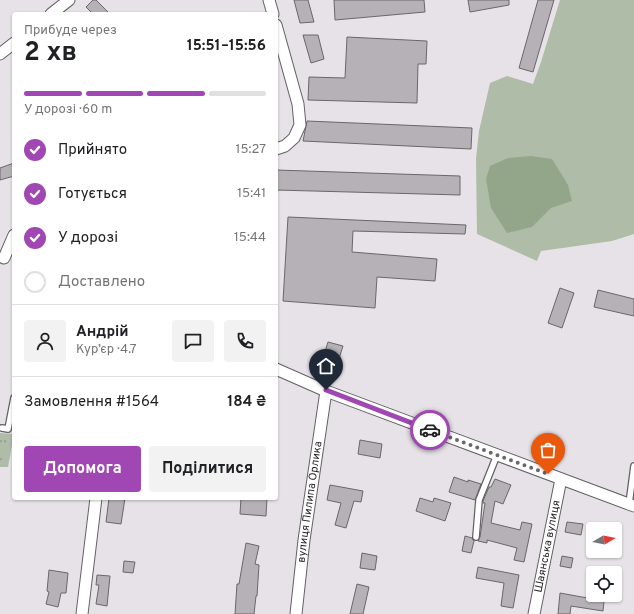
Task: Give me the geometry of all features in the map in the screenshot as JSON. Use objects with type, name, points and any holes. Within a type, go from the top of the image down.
[{"type":"street","points":[[54,12],[69,0]]},
{"type":"street","points":[[269,0],[272,12]]},
{"type":"street","points":[[278,32],[298,104],[300,125],[294,138],[285,146],[278,148]]},
{"type":"street","points":[[0,54],[12,45]]},
{"type":"street","points":[[6,258],[12,241]]},
{"type":"street","points":[[278,370],[326,390],[632,505]]},
{"type":"street","name":"вулиця Пилипа Орлика","points":[[296,614],[304,540],[326,390]]},
{"type":"street","name":"Шаянська вулиця","points":[[534,614],[560,479]]},
{"type":"street","points":[[82,614],[96,500]]},
{"type":"lane","points":[[2,428],[8,429],[12,408]]},
{"type":"lane","points":[[476,536],[479,500],[497,455]]},
{"type":"lane","points":[[632,505],[634,466]]},
{"type":"path","points":[[0,459],[4,460]]},
{"type":"green space","points":[[560,0],[634,0],[634,234],[612,241],[541,251],[537,261],[477,234],[476,159],[479,131],[490,83],[507,76],[533,84]]},
{"type":"green space","points":[[531,156],[552,159],[568,185],[572,201],[551,208],[532,227],[507,233],[491,208],[486,179],[490,166],[508,158]]},
{"type":"green space","points":[[0,433],[12,434],[12,445],[8,467],[0,467]]},
{"type":"building","points":[[93,0],[96,0],[108,12],[91,12],[86,7]]},
{"type":"building","points":[[294,0],[308,0],[314,22],[300,23]]},
{"type":"building","points":[[334,0],[424,0],[425,12],[335,20]]},
{"type":"building","points":[[468,0],[509,0],[509,5],[470,12]]},
{"type":"building","points":[[538,0],[554,0],[533,72],[519,68]]},
{"type":"building","points":[[303,35],[318,35],[324,59],[311,63]]},
{"type":"building","points":[[347,37],[427,41],[426,64],[418,64],[417,103],[308,100],[309,77],[345,78]]},
{"type":"building","points":[[307,121],[472,128],[471,149],[303,141]]},
{"type":"building","points":[[12,164],[12,177],[0,180],[0,168]]},
{"type":"building","points":[[278,170],[460,176],[460,195],[278,190]]},
{"type":"building","points":[[288,217],[466,225],[465,234],[353,231],[352,252],[437,259],[435,281],[377,277],[375,308],[283,301]]},
{"type":"building","points":[[560,288],[574,293],[562,328],[548,323]]},
{"type":"building","points":[[598,290],[634,299],[634,316],[594,307]]},
{"type":"building","points":[[328,342],[343,346],[337,365],[322,361]]},
{"type":"building","points":[[360,440],[382,444],[380,458],[358,454]]},
{"type":"building","points":[[454,477],[468,482],[468,480],[481,484],[475,500],[449,492]]},
{"type":"building","points":[[495,479],[511,485],[503,504],[495,501],[491,523],[520,530],[522,522],[532,524],[524,562],[514,560],[517,548],[487,540],[487,543],[478,541],[480,537],[485,503],[483,503],[483,501],[489,487],[491,487]]},
{"type":"building","points":[[330,485],[363,491],[361,502],[354,501],[346,528],[335,525],[341,503],[327,500]]},
{"type":"building","points":[[420,498],[433,502],[434,498],[451,503],[445,521],[416,511]]},
{"type":"building","points":[[109,500],[125,500],[121,524],[106,522]]},
{"type":"building","points":[[241,500],[267,500],[266,516],[240,514]]},
{"type":"building","points":[[567,522],[583,524],[581,535],[565,532]]},
{"type":"building","points":[[465,536],[472,538],[474,541],[471,553],[462,551]]},
{"type":"building","points":[[246,543],[259,546],[255,564],[259,565],[257,596],[254,614],[235,614],[237,584],[239,584]]},
{"type":"building","points":[[362,553],[377,556],[375,570],[360,568]]},
{"type":"building","points":[[562,556],[573,558],[571,568],[560,566]]},
{"type":"building","points":[[124,561],[135,562],[133,573],[123,572]]},
{"type":"building","points":[[478,567],[519,575],[513,608],[501,606],[504,583],[476,578]]},
{"type":"building","points":[[49,570],[68,573],[66,593],[61,593],[58,607],[46,604],[49,592],[47,591]]},
{"type":"building","points":[[97,575],[110,576],[107,606],[96,604],[99,585],[96,585]]},
{"type":"building","points":[[357,584],[369,587],[363,614],[350,614]]},
{"type":"building","points":[[560,593],[586,598],[586,602],[604,602],[603,611],[571,606],[570,614],[558,614]]},
{"type":"way so far","points":[[430,430],[548,474]]},
{"type":"route","points":[[326,390],[430,430]]}]
